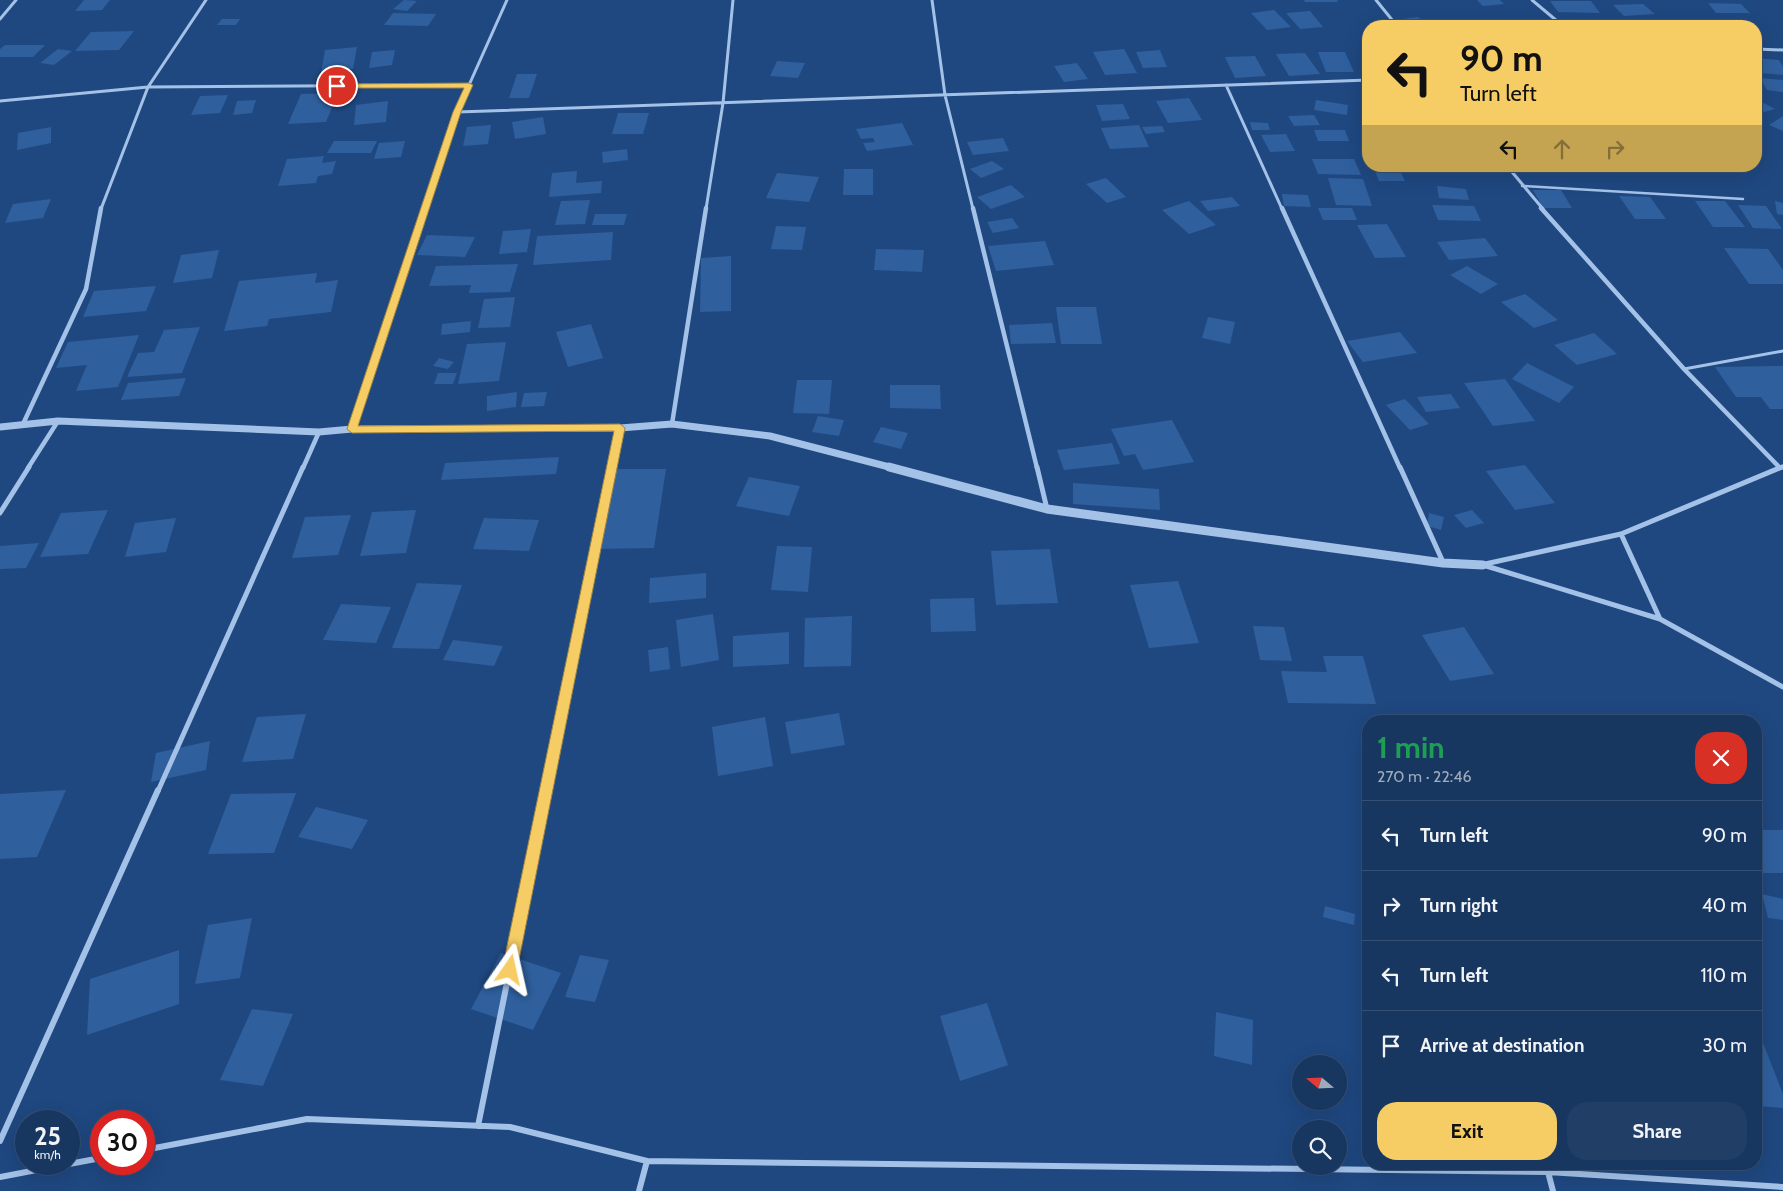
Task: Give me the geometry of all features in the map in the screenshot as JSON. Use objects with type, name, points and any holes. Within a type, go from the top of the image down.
[{"type":"street","points":[[0,19],[16,0]]},
{"type":"street","points":[[22,424],[86,289],[98,216],[148,87],[206,0]]},
{"type":"street","points":[[352,429],[457,112],[507,0]]},
{"type":"street","points":[[672,424],[723,103],[733,0]]},
{"type":"street","points":[[932,0],[945,95],[1047,509]]},
{"type":"street","points":[[1376,0],[1392,20]]},
{"type":"street","points":[[1532,0],[1556,20]]},
{"type":"street","points":[[1762,49],[1783,50]]},
{"type":"street","points":[[457,112],[1362,80]]},
{"type":"street","points":[[0,101],[148,87],[469,85]]},
{"type":"street","points":[[1226,85],[1443,562]]},
{"type":"street","points":[[1483,565],[1622,534],[1782,468],[1684,369],[1512,172]]},
{"type":"street","points":[[0,513],[58,421]]},
{"type":"street","points":[[0,427],[58,421],[319,432],[352,429],[620,428],[672,424],[770,436],[1047,509],[1443,562],[1483,565],[1660,620],[1783,687]]},
{"type":"street","points":[[478,1126],[620,428]]},
{"type":"street","points":[[0,1141],[319,432]]},
{"type":"street","points":[[1622,534],[1660,620]]},
{"type":"street","points":[[155,1148],[307,1119],[510,1127],[647,1161],[1362,1170]]},
{"type":"street","points":[[639,1191],[647,1161]]},
{"type":"street","points":[[1384,1170],[1548,1172],[1783,1187]]},
{"type":"street","points":[[1548,1172],[1553,1191]]},
{"type":"street","points":[[0,1176],[15,1173]]},
{"type":"lane","points":[[1522,186],[1743,199]]},
{"type":"lane","points":[[1684,369],[1783,351]]},
{"type":"building","points":[[84,0],[110,0],[102,10],[75,11]]},
{"type":"building","points":[[404,0],[417,1],[407,11],[393,9]]},
{"type":"building","points":[[1304,0],[1337,0],[1338,2],[1305,2]]},
{"type":"building","points":[[1477,0],[1500,0],[1504,4],[1483,6]]},
{"type":"building","points":[[1550,1],[1591,1],[1600,13],[1558,12]]},
{"type":"building","points":[[1708,3],[1741,4],[1750,13],[1716,13]]},
{"type":"building","points":[[1643,4],[1655,14],[1624,16],[1613,5]]},
{"type":"building","points":[[1274,10],[1291,27],[1267,30],[1251,13]]},
{"type":"building","points":[[1310,11],[1323,27],[1300,29],[1286,13]]},
{"type":"building","points":[[393,13],[436,14],[428,26],[384,25]]},
{"type":"building","points":[[1418,17],[1421,20],[1394,20]]},
{"type":"building","points":[[222,19],[240,19],[236,25],[217,25]]},
{"type":"building","points":[[134,31],[119,50],[75,51],[91,32]]},
{"type":"building","points":[[5,45],[45,45],[33,57],[0,57],[0,49]]},
{"type":"building","points":[[357,47],[353,69],[321,73],[325,50]]},
{"type":"building","points":[[58,49],[72,51],[54,65],[40,63]]},
{"type":"building","points":[[1124,49],[1137,73],[1105,75],[1093,52]]},
{"type":"building","points":[[395,50],[392,65],[369,68],[372,52]]},
{"type":"building","points":[[1160,50],[1167,67],[1143,68],[1136,52]]},
{"type":"building","points":[[1318,52],[1345,52],[1354,72],[1326,72]]},
{"type":"building","points":[[1305,53],[1320,74],[1289,76],[1276,54]]},
{"type":"building","points":[[1255,56],[1266,76],[1235,78],[1225,57]]},
{"type":"building","points":[[1762,59],[1779,60],[1783,67],[1783,75],[1762,73]]},
{"type":"building","points":[[777,61],[805,63],[798,78],[770,76]]},
{"type":"building","points":[[1077,63],[1088,79],[1064,82],[1054,66]]},
{"type":"building","points":[[517,74],[537,74],[529,98],[509,98]]},
{"type":"building","points":[[1762,78],[1783,80],[1783,92],[1767,90]]},
{"type":"building","points":[[338,93],[326,122],[288,124],[301,94]]},
{"type":"building","points":[[228,95],[220,113],[191,115],[200,96]]},
{"type":"building","points":[[1189,98],[1202,120],[1168,123],[1156,101]]},
{"type":"building","points":[[256,100],[252,113],[233,115],[237,101]]},
{"type":"building","points":[[1316,100],[1348,105],[1347,115],[1314,110]]},
{"type":"building","points":[[388,101],[386,122],[354,125],[356,105]]},
{"type":"building","points":[[1123,104],[1130,119],[1102,121],[1096,105]]},
{"type":"building","points":[[1762,104],[1775,109],[1764,112],[1762,111]]},
{"type":"building","points":[[618,113],[649,113],[643,134],[612,134]]},
{"type":"building","points":[[1314,115],[1320,125],[1294,126],[1288,116]]},
{"type":"building","points":[[1783,116],[1783,131],[1769,125]]},
{"type":"building","points":[[543,117],[546,134],[515,139],[512,122]]},
{"type":"building","points":[[1250,122],[1268,123],[1270,130],[1252,130]]},
{"type":"building","points":[[902,123],[913,145],[867,151],[863,143],[875,142],[873,138],[861,139],[856,129]]},
{"type":"building","points":[[491,125],[488,144],[463,146],[467,127]]},
{"type":"building","points":[[1139,125],[1149,147],[1110,149],[1101,128]]},
{"type":"building","points":[[1162,126],[1165,132],[1146,134],[1142,127]]},
{"type":"building","points":[[51,127],[51,143],[17,150],[18,133]]},
{"type":"building","points":[[1314,130],[1345,130],[1349,141],[1318,141]]},
{"type":"building","points":[[1286,134],[1295,151],[1270,152],[1261,135]]},
{"type":"building","points":[[1003,138],[1009,151],[973,155],[967,142]]},
{"type":"building","points":[[334,141],[377,141],[371,153],[327,153]]},
{"type":"building","points":[[405,141],[401,157],[374,159],[379,143]]},
{"type":"building","points":[[627,149],[628,160],[603,163],[602,152]]},
{"type":"building","points":[[324,156],[322,163],[336,161],[332,174],[318,176],[316,183],[278,186],[287,159]]},
{"type":"building","points":[[1312,159],[1354,159],[1361,175],[1318,174]]},
{"type":"building","points":[[992,161],[1004,169],[981,178],[970,169]]},
{"type":"building","points":[[844,169],[873,169],[873,195],[843,195]]},
{"type":"building","points":[[577,171],[576,183],[602,181],[601,193],[549,197],[552,173]]},
{"type":"building","points":[[1375,172],[1401,172],[1405,181],[1379,181]]},
{"type":"building","points":[[777,173],[819,177],[809,202],[766,198]]},
{"type":"building","points":[[1106,178],[1126,197],[1107,203],[1086,184]]},
{"type":"building","points":[[1328,178],[1363,179],[1372,206],[1336,205]]},
{"type":"building","points":[[1011,185],[1025,197],[991,209],[977,197]]},
{"type":"building","points":[[1437,186],[1466,189],[1469,200],[1439,198]]},
{"type":"building","points":[[1533,190],[1561,190],[1572,208],[1543,208]]},
{"type":"building","points":[[1282,194],[1308,195],[1311,207],[1284,206]]},
{"type":"building","points":[[1619,196],[1650,197],[1666,219],[1635,219]]},
{"type":"building","points":[[1232,197],[1240,206],[1208,211],[1200,201]]},
{"type":"building","points":[[51,199],[43,218],[5,223],[13,204]]},
{"type":"building","points":[[590,200],[585,224],[555,225],[561,201]]},
{"type":"building","points":[[1189,201],[1216,225],[1189,234],[1162,210]]},
{"type":"building","points":[[1695,201],[1725,201],[1745,227],[1713,227]]},
{"type":"building","points":[[1775,201],[1783,203],[1783,215],[1777,214]]},
{"type":"building","points":[[1432,205],[1474,206],[1481,221],[1438,220]]},
{"type":"building","points":[[1738,205],[1766,206],[1782,229],[1753,228]]},
{"type":"building","points":[[1318,208],[1352,208],[1357,220],[1323,220]]},
{"type":"building","points":[[595,214],[627,214],[624,225],[592,225]]},
{"type":"building","points":[[1012,218],[1019,228],[993,233],[987,222]]},
{"type":"building","points":[[1387,224],[1406,257],[1375,258],[1357,225]]},
{"type":"building","points":[[776,226],[806,227],[802,250],[771,249]]},
{"type":"building","points":[[531,229],[527,252],[499,254],[503,231]]},
{"type":"building","points":[[613,232],[611,260],[533,265],[537,236]]},
{"type":"building","points":[[427,235],[475,237],[465,257],[417,255]]},
{"type":"building","points":[[1485,238],[1498,256],[1449,260],[1437,242]]},
{"type":"building","points":[[1045,241],[1054,265],[996,271],[988,246]]},
{"type":"building","points":[[1724,248],[1768,249],[1783,270],[1783,284],[1749,284]]},
{"type":"building","points":[[876,249],[924,250],[922,272],[874,270]]},
{"type":"building","points":[[219,250],[212,278],[173,283],[181,255]]},
{"type":"building","points":[[731,256],[731,311],[700,312],[701,258]]},
{"type":"building","points":[[518,264],[510,292],[469,293],[471,285],[429,286],[436,266]]},
{"type":"building","points":[[1467,266],[1498,284],[1481,294],[1450,275]]},
{"type":"building","points":[[317,273],[315,283],[338,280],[331,312],[269,319],[267,326],[224,331],[239,281]]},
{"type":"building","points":[[156,286],[146,311],[83,317],[94,291]]},
{"type":"building","points":[[1525,294],[1558,320],[1534,328],[1501,302]]},
{"type":"building","points":[[515,297],[510,327],[478,328],[484,299]]},
{"type":"building","points":[[1056,307],[1096,307],[1102,344],[1061,344]]},
{"type":"building","points":[[1208,317],[1235,322],[1230,344],[1202,338]]},
{"type":"building","points":[[471,321],[470,332],[441,335],[442,324]]},
{"type":"building","points":[[1052,323],[1056,343],[1011,344],[1009,325]]},
{"type":"building","points":[[591,324],[603,358],[568,367],[556,332]]},
{"type":"building","points":[[200,327],[182,373],[127,377],[138,353],[154,352],[164,330]]},
{"type":"building","points":[[1400,332],[1417,353],[1363,362],[1347,341]]},
{"type":"building","points":[[1594,333],[1617,354],[1577,365],[1554,345]]},
{"type":"building","points":[[139,335],[118,387],[76,391],[87,365],[56,368],[68,342]]},
{"type":"building","points":[[506,342],[499,381],[458,384],[467,344]]},
{"type":"building","points":[[439,358],[454,362],[448,369],[433,366]]},
{"type":"building","points":[[1527,363],[1574,387],[1559,403],[1512,379]]},
{"type":"building","points":[[1783,366],[1783,409],[1770,409],[1761,397],[1736,397],[1715,367]]},
{"type":"building","points":[[438,373],[457,373],[453,384],[434,384]]},
{"type":"building","points":[[186,378],[179,396],[121,400],[128,383]]},
{"type":"building","points":[[1505,379],[1535,421],[1493,426],[1464,383]]},
{"type":"building","points":[[797,380],[832,380],[829,414],[793,413]]},
{"type":"building","points":[[890,385],[940,385],[941,409],[890,408]]},
{"type":"building","points":[[517,392],[516,407],[487,411],[487,396]]},
{"type":"building","points":[[547,392],[544,406],[521,407],[524,393]]},
{"type":"building","points":[[1451,394],[1460,408],[1426,412],[1417,397]]},
{"type":"building","points":[[1405,399],[1429,424],[1410,430],[1386,405]]},
{"type":"building","points":[[818,416],[844,420],[839,436],[812,432]]},
{"type":"building","points":[[1172,420],[1194,462],[1143,470],[1135,454],[1124,456],[1111,429]]},
{"type":"building","points":[[881,427],[908,433],[901,449],[873,442]]},
{"type":"building","points":[[1112,443],[1120,464],[1064,470],[1057,450]]},
{"type":"building","points":[[559,457],[556,474],[441,480],[445,463]]},
{"type":"building","points":[[1525,465],[1555,503],[1515,510],[1486,471]]},
{"type":"building","points":[[613,469],[666,469],[654,548],[597,549]]},
{"type":"building","points":[[749,477],[800,486],[789,516],[736,506]]},
{"type":"building","points":[[1073,483],[1159,489],[1160,510],[1073,504]]},
{"type":"building","points":[[108,510],[88,554],[40,557],[61,513]]},
{"type":"building","points":[[416,510],[406,553],[360,556],[372,512]]},
{"type":"building","points":[[1472,510],[1484,523],[1466,528],[1454,515]]},
{"type":"building","points":[[1429,513],[1444,517],[1441,530],[1427,526]]},
{"type":"building","points":[[351,515],[338,555],[292,558],[305,517]]},
{"type":"building","points":[[176,518],[166,552],[125,557],[135,523]]},
{"type":"building","points":[[484,518],[539,520],[529,551],[473,549]]},
{"type":"building","points":[[39,543],[26,568],[0,569],[0,546]]},
{"type":"building","points":[[777,546],[812,547],[808,592],[771,590]]},
{"type":"building","points":[[1050,549],[1058,603],[996,605],[991,551]]},
{"type":"building","points":[[706,573],[706,598],[649,603],[650,578]]},
{"type":"building","points":[[1178,581],[1199,643],[1149,648],[1130,585]]},
{"type":"building","points":[[417,583],[462,585],[439,649],[392,648]]},
{"type":"building","points":[[974,598],[976,631],[931,632],[930,599]]},
{"type":"building","points":[[341,604],[391,607],[376,643],[323,640]]},
{"type":"building","points":[[713,614],[719,660],[681,667],[676,620]]},
{"type":"building","points":[[852,616],[851,666],[804,667],[805,618]]},
{"type":"building","points":[[1253,626],[1284,627],[1292,661],[1260,660]]},
{"type":"building","points":[[1464,627],[1494,674],[1450,681],[1422,635]]},
{"type":"building","points":[[789,632],[789,664],[733,667],[733,636]]},
{"type":"building","points":[[453,640],[503,646],[494,666],[443,660]]},
{"type":"building","points":[[668,647],[670,669],[650,672],[648,650]]},
{"type":"building","points":[[1323,656],[1363,656],[1376,704],[1288,703],[1281,671],[1327,672]]},
{"type":"building","points":[[839,713],[845,745],[791,754],[785,722]]},
{"type":"building","points":[[306,714],[293,759],[242,762],[257,717]]},
{"type":"building","points":[[765,717],[773,766],[718,776],[712,727]]},
{"type":"building","points":[[210,741],[206,770],[151,782],[156,753]]},
{"type":"building","points":[[66,790],[37,857],[0,859],[0,794]]},
{"type":"building","points":[[296,793],[274,853],[208,854],[231,794]]},
{"type":"building","points":[[316,807],[368,820],[352,849],[298,837]]},
{"type":"building","points":[[1762,830],[1783,830],[1783,873],[1762,873]]},
{"type":"building","points":[[1762,894],[1783,899],[1783,920],[1768,918]]},
{"type":"building","points":[[1325,906],[1355,914],[1354,925],[1323,917]]},
{"type":"building","points":[[252,918],[240,978],[195,984],[208,925]]},
{"type":"building","points":[[179,950],[179,1004],[87,1035],[90,979]]},
{"type":"building","points":[[501,953],[561,973],[533,1030],[471,1009]]},
{"type":"building","points":[[580,955],[609,960],[595,1002],[565,997]]},
{"type":"building","points":[[987,1003],[1008,1065],[960,1081],[940,1016]]},
{"type":"building","points":[[252,1009],[293,1014],[263,1086],[220,1080]]},
{"type":"building","points":[[1216,1012],[1253,1020],[1252,1065],[1214,1056]]},
{"type":"building","points":[[1762,1040],[1783,1094],[1783,1108],[1762,1106]]},
{"type":"route","points":[[337,86],[469,85],[457,112],[352,429],[620,428],[510,970]]}]
